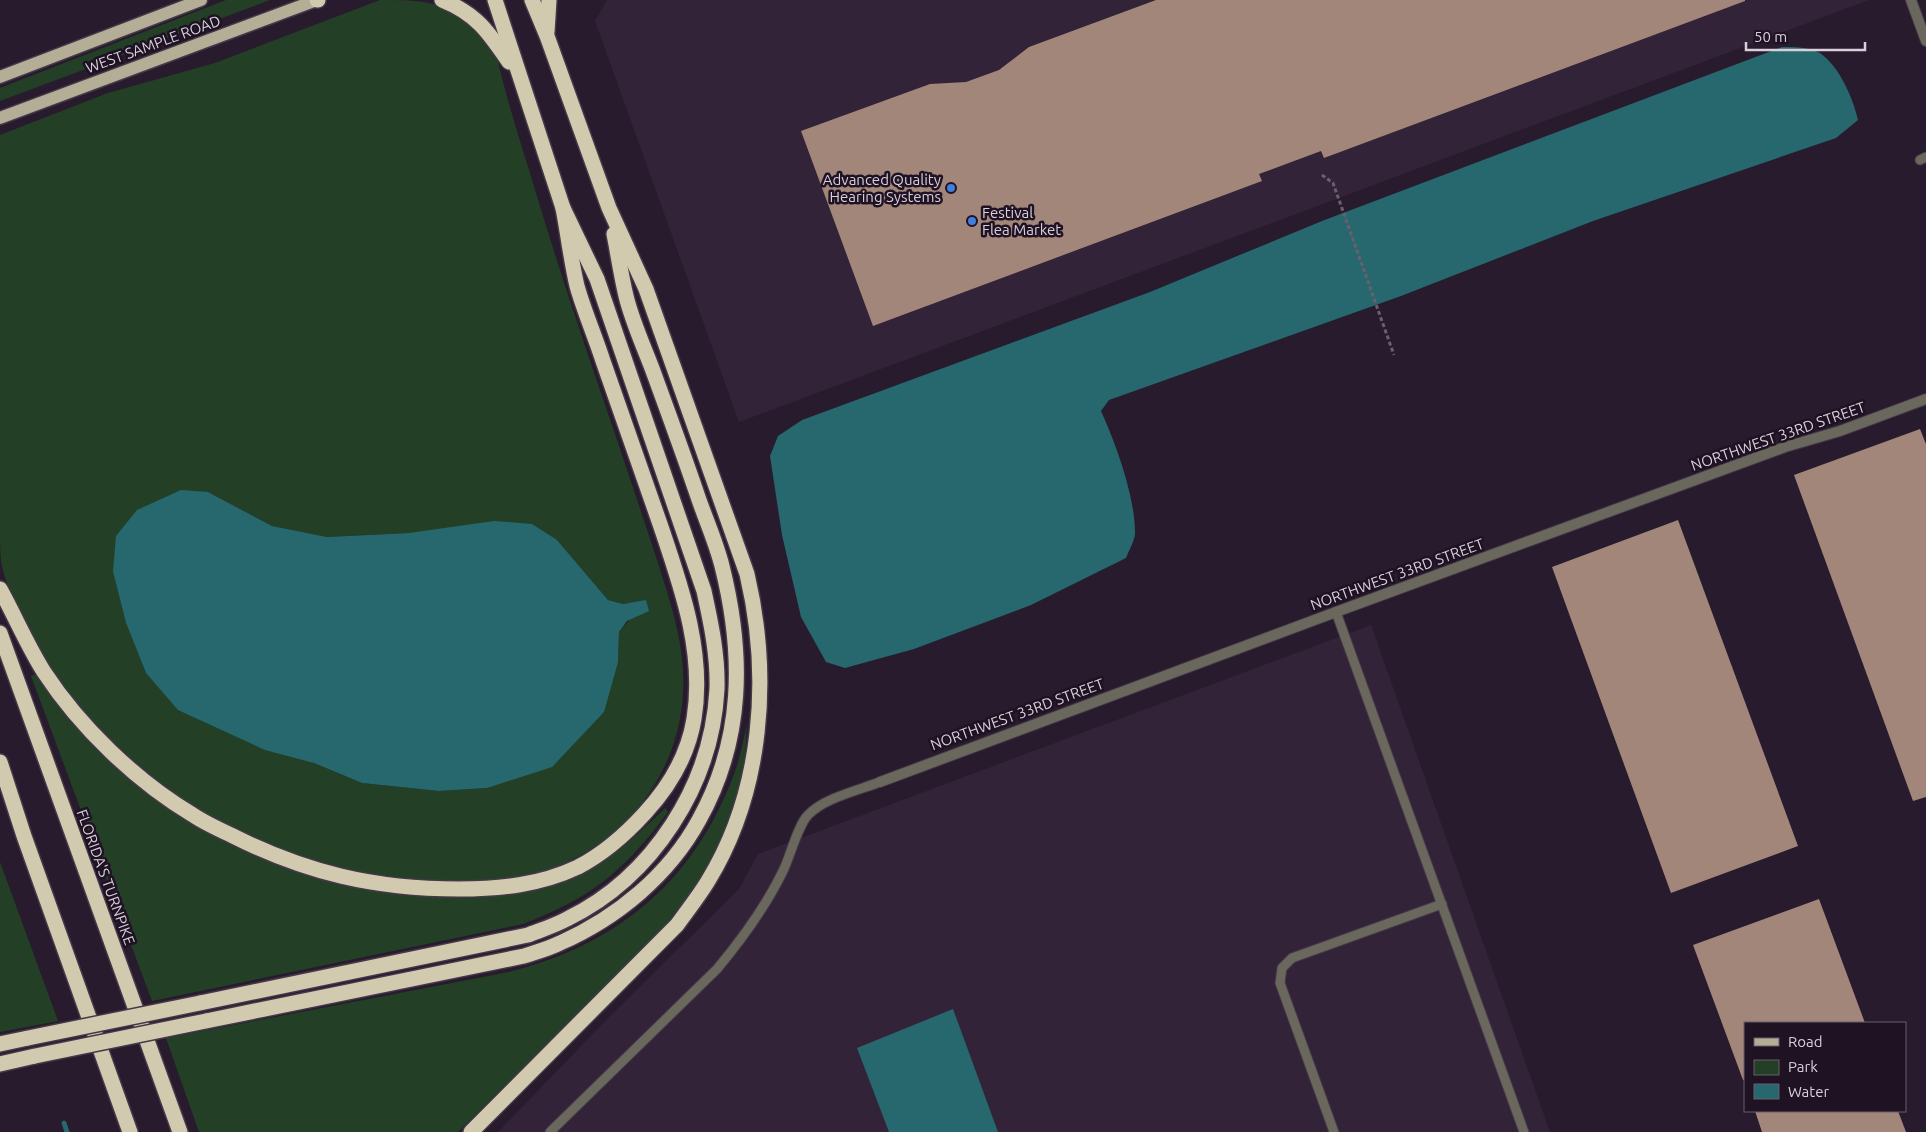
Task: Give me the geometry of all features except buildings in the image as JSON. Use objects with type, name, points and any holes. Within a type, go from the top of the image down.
[{"type":"highway","points":[[442,0],[454,4],[485,27],[518,75]]},
{"type":"highway","points":[[0,1044],[528,935],[559,922],[597,901],[626,878],[652,854],[685,805],[706,752],[714,718],[717,687],[712,629],[704,591],[597,279],[563,208],[494,0]]},
{"type":"highway","points":[[471,1132],[677,925],[708,881],[740,812],[752,769],[759,716],[760,668],[753,600],[747,574],[646,289],[609,208],[547,36],[532,0]]},
{"type":"highway","points":[[547,36],[549,0]]},
{"type":"highway","points":[[0,589],[43,670],[66,703],[95,736],[158,791],[193,816],[268,853],[306,867],[345,878],[422,888],[476,889],[514,887],[547,879],[578,866],[608,848],[632,827],[673,777],[686,750],[694,720],[697,681],[689,616],[669,550],[577,286],[563,208]]},
{"type":"highway","points":[[0,1064],[524,956],[558,944],[592,927],[620,909],[671,861],[692,832],[709,803],[724,762],[733,724],[738,656],[733,618],[722,564],[626,297],[609,208]]},
{"type":"highway","name":"FLORIDA'S TURNPIKE","points":[[0,634],[180,1132]]},
{"type":"highway","points":[[0,762],[24,836],[130,1132]]},
{"type":"highway","points":[[0,793],[24,836]]},
{"type":"main road","name":"WEST SAMPLE ROAD","points":[[0,77],[201,0]]},
{"type":"main road","name":"WEST SAMPLE ROAD","points":[[0,118],[318,0]]},
{"type":"street","points":[[1911,0],[1926,41]]},
{"type":"street","name":"NORTHWEST 33RD STREET","points":[[880,782],[1336,612],[1785,448],[1840,431],[1926,400]]},
{"type":"lane","points":[[1336,612],[1524,1132]]},
{"type":"lane","points":[[550,1132],[703,982],[733,949],[766,902],[783,871],[806,817],[816,808],[880,782]]},
{"type":"lane","points":[[1334,1132],[1280,984],[1282,968],[1292,958],[1442,904]]},
{"type":"path","points":[[1322,175],[1333,183],[1394,355]]},
{"type":"shaded area","name":"Festival Flea Market","points":[[607,0],[1869,0],[739,422],[595,21]]},
{"type":"shaded area","points":[[1371,625],[1550,1132],[498,1132],[606,1020],[739,889],[758,854]]},
{"type":"green space","points":[[226,0],[270,0],[0,101],[0,88]]},
{"type":"green space","points":[[380,0],[417,1],[450,10],[475,26],[496,53],[511,112],[549,236],[664,583],[678,634],[683,668],[682,704],[676,736],[665,765],[650,792],[630,817],[607,838],[581,855],[552,868],[521,877],[490,880],[428,880],[397,877],[334,866],[274,847],[245,835],[217,820],[160,783],[108,737],[84,712],[43,656],[12,595],[1,561],[0,546],[0,135],[108,93],[215,63]],"holes":[[[208,492],[272,526],[327,537],[409,533],[557,540],[608,600],[623,604],[646,601],[619,632],[618,662],[487,788],[439,791],[362,783],[314,763],[146,673],[126,623],[113,572]]]},
{"type":"green space","points":[[36,674],[72,722],[113,765],[160,802],[210,834],[265,860],[321,879],[380,891],[439,897],[507,895],[523,892],[556,884],[598,865],[622,848],[665,808],[668,812],[637,851],[605,880],[569,903],[523,924],[152,1001],[31,676]]},
{"type":"green space","points":[[747,723],[743,769],[727,824],[710,860],[677,911],[664,927],[458,1132],[199,1132],[166,1038],[509,972],[547,960],[583,945],[615,927],[644,906],[671,880],[694,851],[714,819],[731,782],[739,760]]},
{"type":"green space","points":[[0,862],[58,1021],[0,1032]]},
{"type":"water","points":[[1782,47],[1806,48],[1816,51],[1827,59],[1839,74],[1853,102],[1858,120],[1836,138],[1593,221],[1401,296],[1109,400],[1101,411],[1124,471],[1134,518],[1135,536],[1126,558],[1031,605],[914,649],[845,668],[826,662],[801,617],[782,535],[770,456],[778,436],[802,420],[1150,292],[1322,221]]},
{"type":"water","points":[[181,490],[208,492],[272,526],[327,537],[409,533],[494,521],[532,524],[557,540],[608,600],[623,604],[646,600],[649,611],[627,621],[619,632],[618,662],[604,712],[552,767],[487,788],[439,791],[362,783],[314,763],[265,750],[178,710],[146,673],[126,623],[113,572],[116,536],[137,510]]},
{"type":"water","points":[[953,1009],[998,1132],[889,1132],[857,1048]]},
{"type":"waterway","points":[[64,1123],[67,1132]]},
{"type":"place","name":"Advanced Quality Hearing Systems","points":[[951,188]]},
{"type":"place","name":"Festival Flea Market","points":[[972,221]]}]
